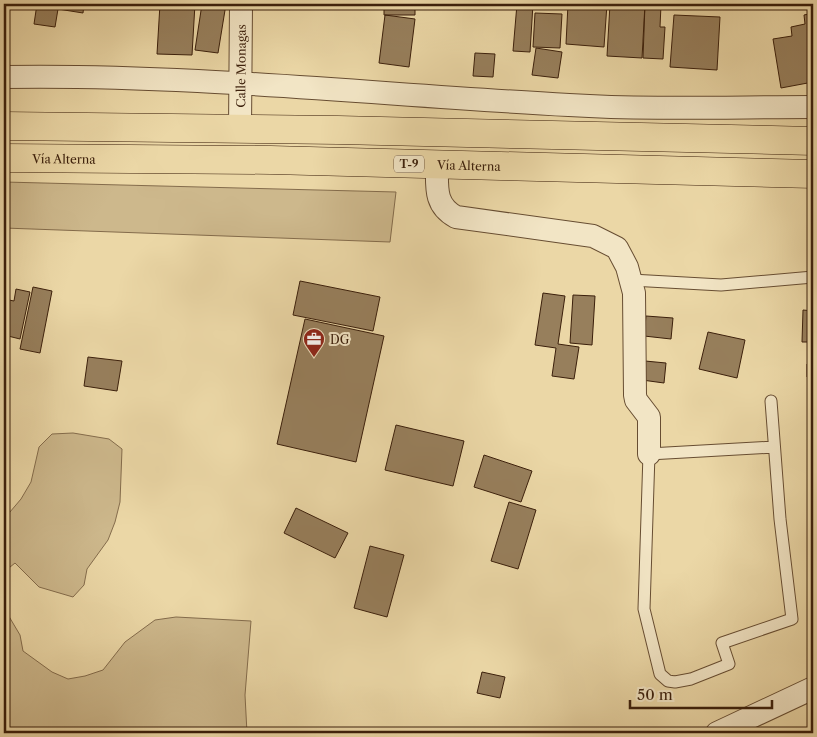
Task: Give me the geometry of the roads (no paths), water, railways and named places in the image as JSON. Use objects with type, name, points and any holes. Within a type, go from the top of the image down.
[{"type":"highway","points":[[4,126],[240,128],[813,141]]},
{"type":"highway","name":"Vía Alterna","points":[[4,158],[438,164],[813,174]]},
{"type":"street","name":"Calle Monagas","points":[[240,128],[241,4]]},
{"type":"street","points":[[4,78],[74,76],[240,84],[570,105],[813,107]]},
{"type":"street","points":[[438,164],[437,196],[449,214],[472,220],[594,236],[617,248],[631,280],[635,307],[633,367],[635,395],[636,400],[649,417],[649,454]]},
{"type":"street","points":[[717,733],[813,688]]},
{"type":"lane","points":[[631,280],[721,285],[813,276]]},
{"type":"lane","points":[[771,401],[792,618],[722,643],[729,664],[690,679],[676,682],[668,681],[660,674],[644,609],[649,454],[774,447]]},
{"type":"place","name":"DG","points":[[314,358]]}]
